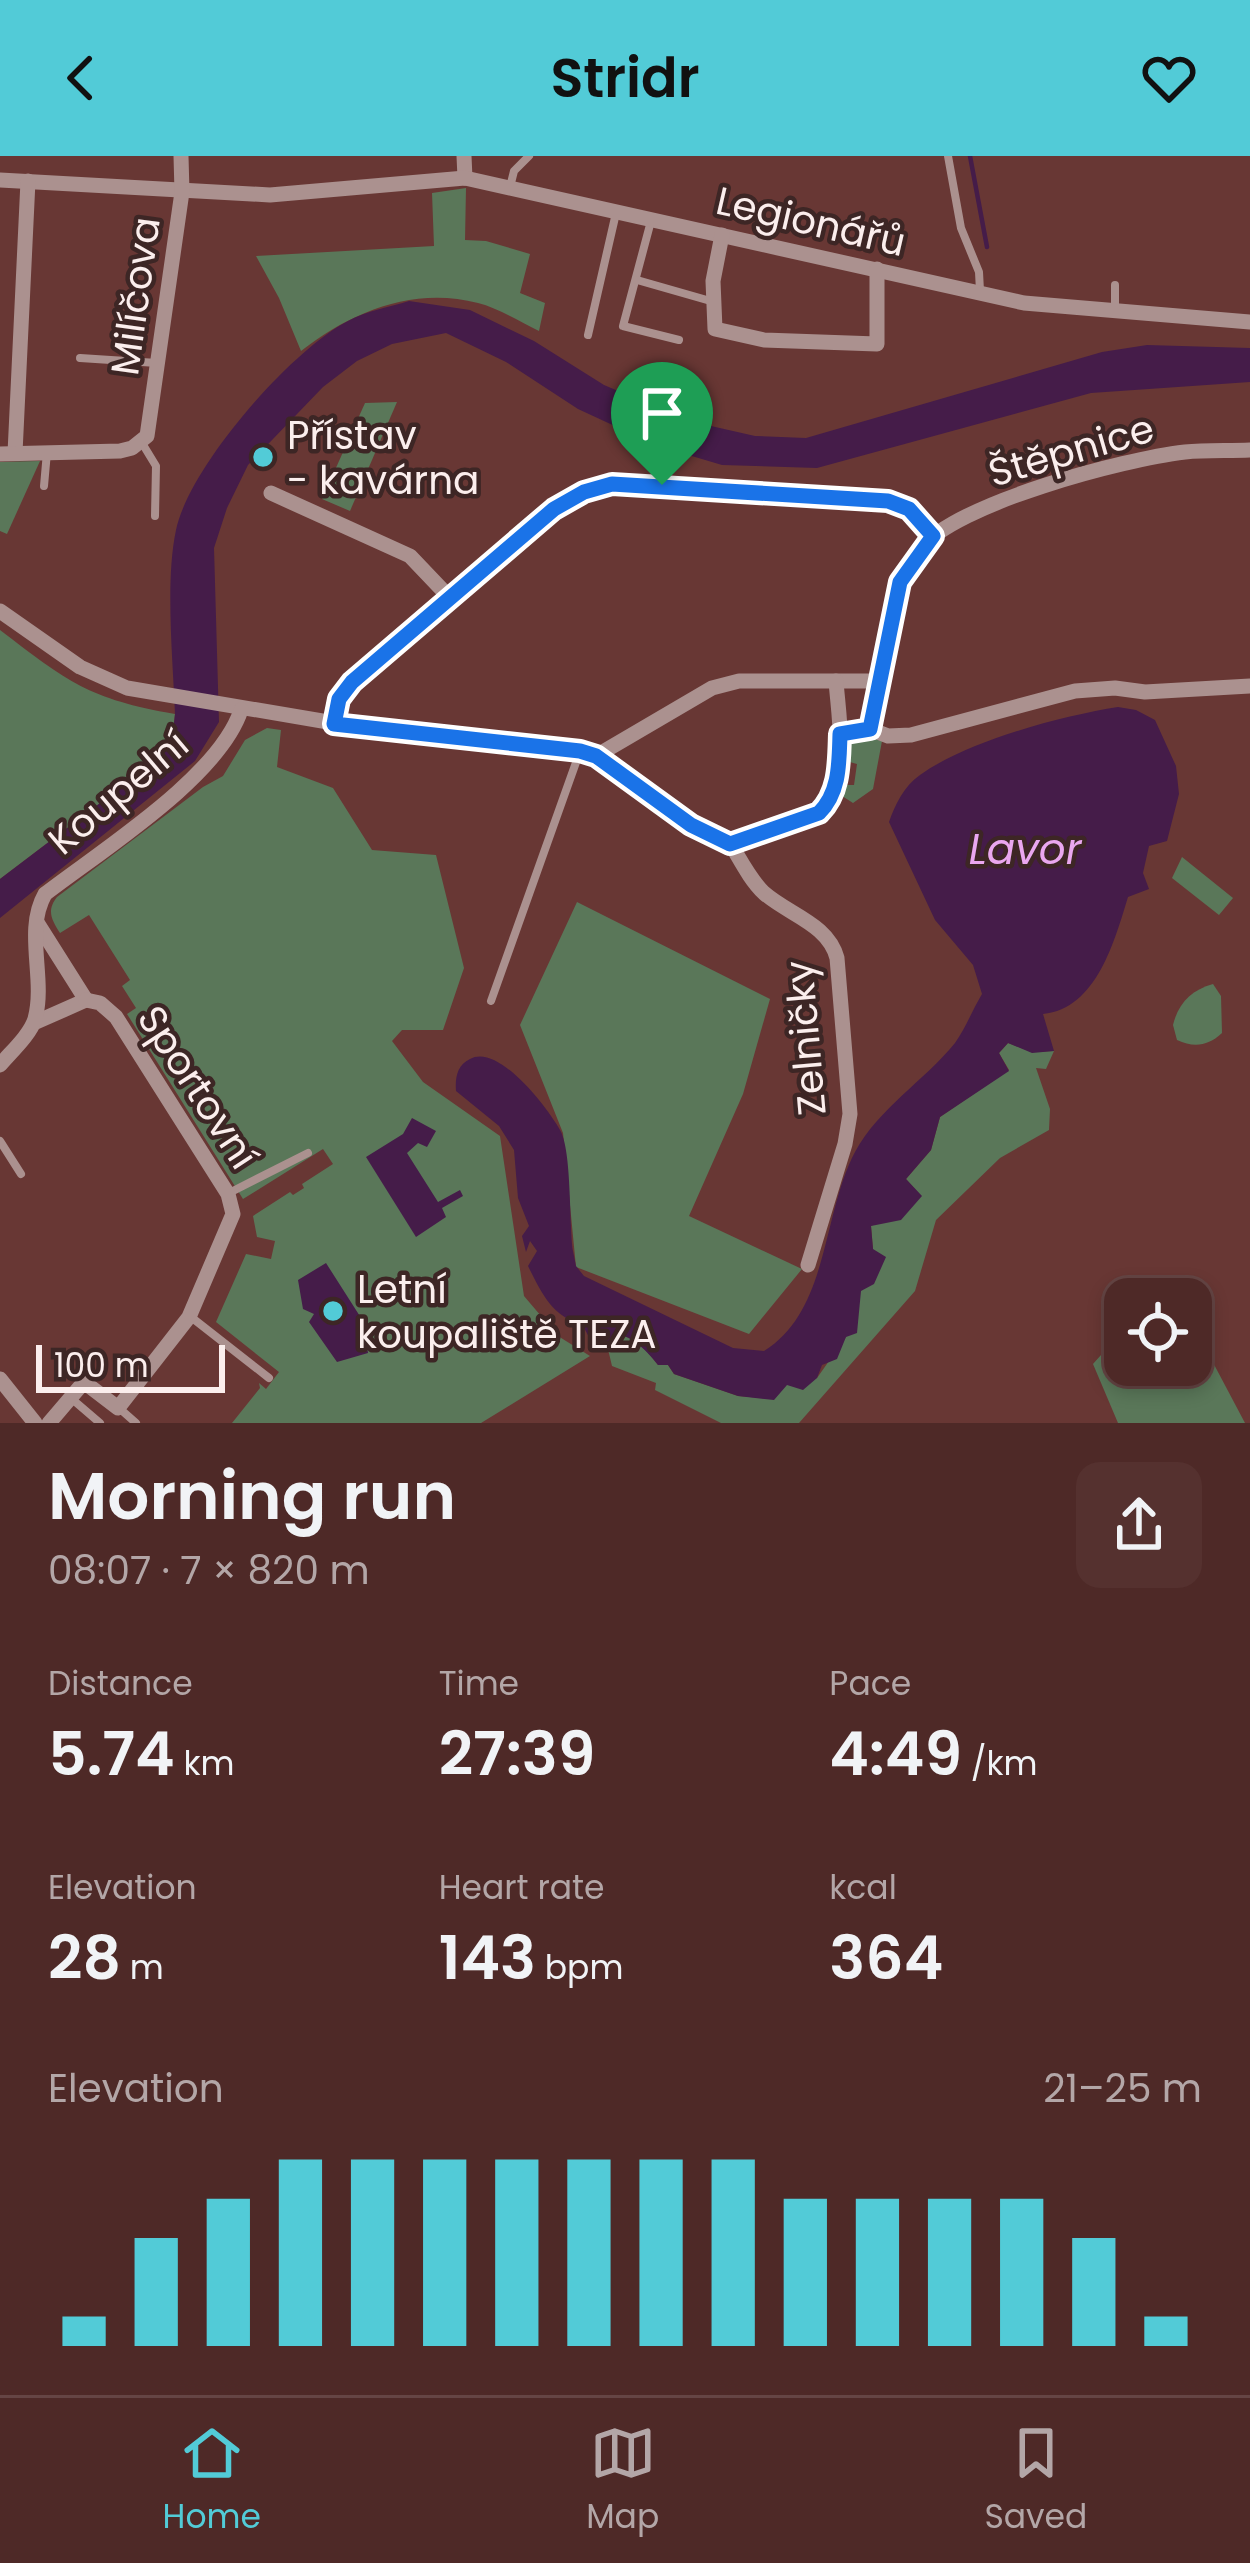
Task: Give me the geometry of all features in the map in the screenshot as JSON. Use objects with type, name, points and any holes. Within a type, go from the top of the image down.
[{"type":"street","name":"Milíčova","points":[[141,442],[150,426],[159,363],[182,192],[181,156]]},
{"type":"street","points":[[464,156],[465,178]]},
{"type":"street","name":"Legionářů","points":[[0,180],[270,195],[465,178],[1056,308],[1250,322]]},
{"type":"street","points":[[28,182],[8,453],[120,451],[141,442]]},
{"type":"street","points":[[722,235],[713,281],[715,329],[764,340],[877,344],[877,269]]},
{"type":"street","name":"Štěpnice","points":[[870,729],[900,582],[933,536],[996,502],[1045,484],[1182,453],[1250,450]]},
{"type":"street","points":[[334,724],[345,688],[554,509],[584,492],[612,484],[888,501],[909,509],[933,536]]},
{"type":"street","points":[[271,493],[410,556],[451,598]]},
{"type":"street","points":[[0,610],[80,667],[127,688],[334,724],[588,753],[691,825],[730,844],[819,813],[829,803],[840,734],[836,681]]},
{"type":"street","points":[[588,753],[712,688],[739,681],[877,682]]},
{"type":"street","points":[[840,734],[870,729],[888,736],[910,735],[1075,691],[1250,686]]},
{"type":"street","name":"Koupelní","points":[[36,922],[45,895],[202,772],[230,738],[241,710]]},
{"type":"street","name":"Zelničky","points":[[730,844],[762,891],[820,931],[831,941],[837,958],[850,1114],[808,1265]]},
{"type":"street","points":[[0,1065],[34,1023],[86,1000],[36,922]]},
{"type":"street","points":[[34,1023],[39,986],[36,922]]},
{"type":"street","name":"Sportovní","points":[[86,1000],[100,1003],[116,1017],[228,1194],[233,1214],[189,1317],[118,1408]]},
{"type":"street","points":[[0,1379],[35,1423]]},
{"type":"street","points":[[49,1423],[84,1382],[118,1408]]},
{"type":"lane","points":[[509,188],[514,171],[529,156]]},
{"type":"lane","points":[[948,156],[961,228],[982,282],[979,293]]},
{"type":"lane","points":[[588,335],[616,211]]},
{"type":"lane","points":[[652,219],[623,326],[679,340]]},
{"type":"lane","points":[[637,280],[714,302]]},
{"type":"lane","points":[[1115,285],[1115,310]]},
{"type":"lane","points":[[80,358],[159,363]]},
{"type":"lane","points":[[141,442],[152,454],[158,473],[155,516]]},
{"type":"lane","points":[[44,486],[47,452]]},
{"type":"lane","points":[[491,1001],[588,753]]},
{"type":"lane","points":[[0,1141],[22,1174]]},
{"type":"lane","points":[[228,1194],[308,1153]]},
{"type":"lane","points":[[189,1317],[269,1378]]},
{"type":"lane","points":[[70,1398],[100,1423]]},
{"type":"lane","points":[[118,1408],[136,1423]]},
{"type":"green space","points":[[466,188],[465,240],[530,254],[520,293],[545,303],[539,331],[486,305],[430,298],[362,314],[301,351],[256,256],[434,246],[432,193]]},
{"type":"green space","points":[[397,402],[350,511],[322,499],[365,403]]},
{"type":"green space","points":[[40,461],[7,534],[0,531],[0,462]]},
{"type":"green space","points":[[0,630],[81,686],[121,702],[175,714],[173,732],[161,751],[0,879]]},
{"type":"green space","points":[[267,728],[281,730],[277,767],[333,788],[372,850],[436,855],[464,968],[443,1030],[402,1030],[392,1041],[423,1082],[500,1136],[524,1296],[558,1336],[590,1356],[481,1423],[232,1423],[260,1388],[259,1383],[266,1389],[279,1372],[216,1322],[246,1254],[271,1259],[275,1241],[257,1237],[253,1216],[304,1188],[302,1184],[333,1164],[323,1149],[243,1199],[127,1014],[136,1008],[122,986],[130,980],[89,915],[60,933],[53,920],[57,897],[223,776],[245,740]]},
{"type":"green space","points":[[865,736],[882,741],[873,789],[853,803],[839,794],[843,785],[854,785],[857,764],[846,761],[845,752],[855,739]]},
{"type":"green space","points":[[1182,857],[1233,898],[1219,915],[1172,878]]},
{"type":"green space","points":[[577,902],[770,999],[743,1094],[689,1216],[802,1269],[749,1334],[576,1267],[563,1133],[520,1025]]},
{"type":"green space","points":[[1213,984],[1221,996],[1222,1033],[1201,1044],[1177,1040],[1173,1025],[1182,1004]]},
{"type":"green space","points":[[1008,1043],[1032,1052],[1054,1051],[1046,1069],[1036,1068],[1050,1109],[1049,1130],[1000,1158],[936,1220],[915,1291],[799,1423],[721,1423],[655,1390],[656,1383],[612,1366],[607,1345],[616,1334],[634,1341],[674,1374],[738,1396],[774,1399],[787,1384],[817,1378],[846,1337],[873,1249],[871,1226],[921,1196],[906,1179],[931,1150],[940,1117],[1009,1070],[999,1053]]},
{"type":"green space","points":[[1104,1352],[1104,1386],[1212,1386],[1212,1361],[1245,1423],[1118,1423],[1093,1364]]},
{"type":"water","points":[[409,301],[470,310],[534,341],[604,385],[689,421],[755,436],[806,438],[1102,352],[1147,345],[1250,348],[1250,382],[1091,393],[817,468],[722,465],[658,446],[578,409],[506,362],[446,333],[392,344],[357,361],[323,387],[248,465],[227,508],[214,548],[219,722],[195,761],[0,918],[0,879],[116,791],[161,751],[173,732],[173,551],[185,504],[200,475],[246,413],[299,357],[348,321]]},
{"type":"water","name":"Lavor","points":[[1118,707],[1155,720],[1176,766],[1179,794],[1167,841],[1149,846],[1143,873],[1149,889],[1128,897],[1110,951],[1090,986],[1062,1009],[1043,1014],[1054,1051],[1032,1053],[1008,1043],[999,1053],[1009,1071],[940,1117],[931,1150],[906,1179],[922,1196],[901,1220],[871,1226],[873,1249],[886,1257],[874,1284],[861,1291],[857,1333],[846,1337],[837,1359],[822,1365],[817,1378],[803,1390],[787,1385],[774,1400],[738,1396],[674,1374],[668,1365],[658,1365],[640,1345],[622,1335],[616,1334],[607,1345],[590,1339],[582,1324],[555,1309],[528,1266],[537,1251],[530,1241],[526,1252],[522,1236],[529,1226],[518,1198],[514,1150],[499,1126],[456,1091],[462,1065],[481,1057],[507,1068],[560,1130],[568,1170],[573,1251],[584,1276],[733,1348],[764,1351],[785,1334],[813,1287],[855,1152],[876,1122],[955,1043],[982,994],[973,965],[935,920],[889,822],[897,803],[920,775],[963,751],[1043,724]]},
{"type":"water","points":[[412,1118],[436,1131],[427,1147],[418,1143],[407,1153],[438,1202],[460,1190],[463,1196],[442,1208],[446,1217],[416,1237],[366,1157],[403,1134]]},
{"type":"water","name":"Letní koupaliště TEZA","points":[[326,1263],[363,1321],[368,1353],[337,1362],[309,1322],[314,1314],[303,1309],[298,1280]]},
{"type":"waterway","points":[[970,156],[987,247]]},
{"type":"place","name":"Přístav - kavárna","points":[[263,457]]},
{"type":"place","name":"Letní koupaliště TEZA","points":[[333,1311]]},
{"type":"route","points":[[612,484],[662,485],[888,501],[909,509],[933,536],[900,582],[870,729],[840,734],[835,787],[819,813],[730,844],[691,825],[596,756],[580,751],[334,724],[345,688],[554,509],[584,492],[612,484]]}]
